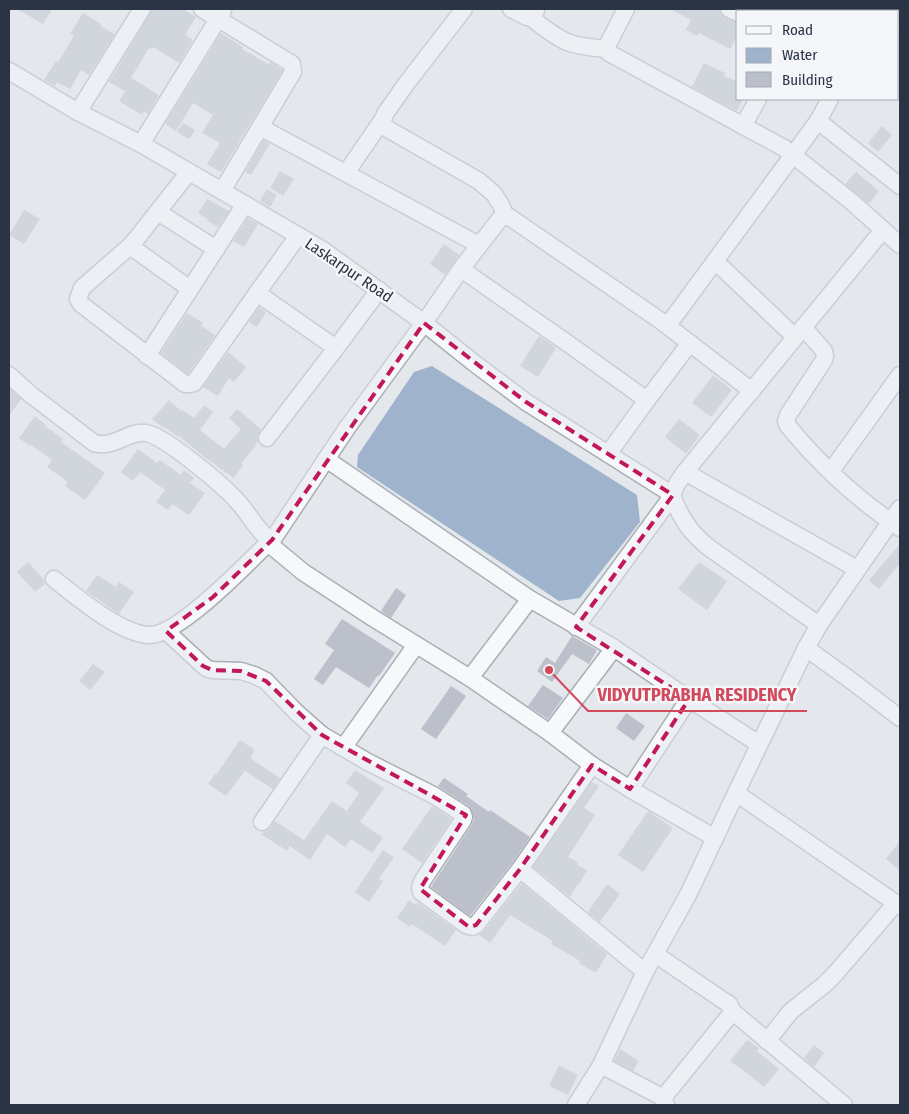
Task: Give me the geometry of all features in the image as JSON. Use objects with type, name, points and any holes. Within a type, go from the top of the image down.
[{"type":"street","points":[[78,112],[142,9]]},
{"type":"street","points":[[202,9],[221,14],[292,64],[292,72],[222,191]]},
{"type":"street","points":[[346,173],[406,84],[464,9]]},
{"type":"street","points":[[511,9],[527,17],[534,13],[558,38],[587,47],[607,49],[609,52],[784,148],[852,202],[883,230],[899,241]]},
{"type":"street","points":[[607,49],[626,9]]},
{"type":"street","points":[[141,144],[221,14]]},
{"type":"street","name":"Laskarpur Road","points":[[9,71],[78,112],[141,144],[339,261],[424,322],[526,402],[673,495]]},
{"type":"street","points":[[743,126],[757,100]]},
{"type":"street","points":[[668,325],[818,121],[829,100]]},
{"type":"street","points":[[383,119],[383,124],[386,128],[484,185],[494,194],[505,215],[668,325],[752,391]]},
{"type":"street","points":[[818,121],[898,179]]},
{"type":"street","points":[[260,127],[479,245]]},
{"type":"street","points":[[189,172],[130,246],[82,288],[78,299],[81,304],[182,382],[194,383],[298,236]]},
{"type":"street","points":[[147,356],[245,204]]},
{"type":"street","points":[[158,212],[216,249]]},
{"type":"street","points":[[54,579],[96,611],[125,629],[149,636],[166,631],[191,614],[213,596],[273,539],[372,392],[479,245],[505,215]]},
{"type":"street","points":[[576,626],[673,495],[674,489],[685,472],[883,230]]},
{"type":"street","points":[[130,246],[190,289]]},
{"type":"street","points":[[715,261],[824,351],[824,360],[788,415],[786,420],[788,426],[831,472],[864,502],[895,525]]},
{"type":"street","points":[[461,269],[647,400]]},
{"type":"street","points":[[267,438],[379,290]]},
{"type":"street","points":[[257,293],[336,348]]},
{"type":"street","points":[[608,454],[690,343]]},
{"type":"street","points":[[9,375],[30,394],[94,442],[107,444],[145,432],[165,441],[233,496],[269,542],[303,572],[470,678],[550,733],[592,765],[715,838]]},
{"type":"street","points":[[831,472],[900,375]]},
{"type":"street","points":[[326,459],[530,599],[614,648],[759,744]]},
{"type":"street","points":[[685,472],[857,569]]},
{"type":"street","points":[[673,495],[686,526],[694,535],[708,547],[819,625]]},
{"type":"street","points":[[576,1105],[601,1065],[645,972],[689,894],[806,648],[819,625],[857,569],[895,525],[900,508]]},
{"type":"street","points":[[470,678],[530,599]]},
{"type":"street","points":[[166,631],[206,668],[241,671],[254,675],[266,682],[322,735],[434,796],[463,814],[464,817],[461,824],[420,886],[421,892],[466,926],[472,927],[476,925],[520,869],[592,765]]},
{"type":"street","points":[[343,748],[416,645]]},
{"type":"street","points":[[550,733],[614,648]]},
{"type":"street","points":[[806,648],[900,718]]},
{"type":"street","points":[[630,789],[689,699]]},
{"type":"street","points":[[262,822],[322,735]]},
{"type":"street","points":[[736,793],[898,905],[835,974],[792,1011],[767,1041]]},
{"type":"street","points":[[520,869],[645,972]]},
{"type":"street","points":[[655,954],[724,1000],[729,1004],[732,1011],[844,1105]]},
{"type":"street","points":[[601,1065],[643,1086],[664,1102],[732,1011]]},
{"type":"highlighted area","points":[[424,323],[526,402],[673,495],[576,627],[689,699],[630,789],[592,765],[520,869],[476,925],[469,927],[420,889],[466,815],[322,735],[266,681],[241,671],[212,670],[203,666],[166,631],[213,597],[272,540]]},
{"type":"water","points":[[432,366],[637,495],[640,522],[580,598],[559,601],[357,467],[358,455],[414,372]]},
{"type":"building","points":[[17,9],[52,9],[43,24]]},
{"type":"building","points":[[152,9],[183,9],[196,17],[185,35],[193,40],[179,63],[153,47],[149,48],[131,78],[159,95],[148,114],[144,111],[142,115],[119,101],[125,91],[109,82]]},
{"type":"building","points":[[670,9],[714,9],[720,11],[721,15],[725,18],[736,22],[736,38],[730,49],[699,33],[697,36],[686,30],[691,20]]},
{"type":"building","points":[[83,13],[101,24],[100,26],[115,34],[89,75],[81,70],[70,89],[57,82],[55,86],[44,80],[74,36],[70,34]]},
{"type":"building","points":[[221,33],[243,47],[242,49],[283,70],[221,172],[207,164],[220,143],[202,133],[213,115],[193,103],[176,131],[165,124]]},
{"type":"building","points":[[704,63],[725,73],[724,76],[736,81],[736,100],[742,100],[737,111],[692,87]]},
{"type":"building","points":[[183,123],[195,130],[189,139],[177,132]]},
{"type":"building","points":[[882,126],[892,135],[878,152],[868,143]]},
{"type":"building","points":[[264,140],[270,144],[251,175],[245,172]]},
{"type":"building","points":[[280,171],[294,179],[283,196],[270,188]]},
{"type":"building","points":[[856,172],[879,191],[869,204],[845,184]]},
{"type":"building","points":[[267,189],[277,195],[270,207],[260,201]]},
{"type":"building","points":[[207,199],[229,211],[218,227],[198,213]]},
{"type":"building","points":[[24,210],[40,219],[24,244],[9,235]]},
{"type":"building","points":[[248,218],[258,224],[244,247],[233,241]]},
{"type":"building","points":[[444,244],[459,255],[445,275],[430,264]]},
{"type":"building","points":[[259,307],[266,312],[257,327],[249,322]]},
{"type":"building","points":[[187,313],[203,323],[201,326],[215,335],[188,374],[161,353]]},
{"type":"building","points":[[539,336],[556,348],[538,377],[520,366]]},
{"type":"building","points":[[228,352],[246,367],[234,382],[229,378],[218,396],[203,387]]},
{"type":"building","points":[[713,375],[732,390],[711,417],[692,403]]},
{"type":"building","points":[[9,388],[21,399],[9,416]]},
{"type":"building","points":[[169,400],[181,411],[194,418],[204,405],[213,412],[200,430],[224,449],[241,429],[229,418],[237,409],[261,429],[257,436],[256,446],[241,463],[243,465],[234,478],[204,457],[179,436],[152,419]]},
{"type":"building","points":[[35,416],[63,439],[61,442],[105,473],[85,500],[65,486],[68,482],[47,467],[52,460],[19,438]]},
{"type":"building","points":[[679,419],[700,435],[686,454],[665,437]]},
{"type":"building","points":[[138,449],[157,463],[160,460],[181,475],[184,470],[194,478],[190,483],[205,493],[189,515],[172,504],[168,510],[156,502],[165,490],[140,472],[133,481],[121,472]]},
{"type":"building","points":[[900,544],[900,563],[879,589],[869,580]]},
{"type":"building","points":[[28,562],[44,580],[45,584],[35,592],[17,572]]},
{"type":"building","points":[[699,562],[727,581],[707,610],[678,589]]},
{"type":"building","points":[[97,575],[116,587],[119,582],[134,592],[119,614],[86,591]]},
{"type":"building","points":[[396,588],[406,595],[391,618],[381,611]]},
{"type":"building","points":[[342,619],[395,653],[369,688],[336,667],[323,685],[314,679],[334,650],[325,644]]},
{"type":"building","points":[[572,636],[597,650],[589,664],[572,654],[552,682],[537,671],[546,657],[555,663]]},
{"type":"building","points":[[93,664],[105,672],[90,690],[79,681]]},
{"type":"building","points":[[543,685],[563,698],[548,719],[528,706]]},
{"type":"building","points":[[451,686],[466,696],[436,739],[421,729]]},
{"type":"building","points":[[626,713],[645,726],[634,741],[616,728]]},
{"type":"building","points":[[240,740],[255,750],[250,758],[280,778],[273,789],[245,771],[226,796],[208,784]]},
{"type":"building","points":[[355,770],[384,788],[360,822],[383,838],[372,853],[351,839],[345,847],[327,834],[310,860],[290,846],[287,851],[261,834],[270,828],[275,821],[304,840],[332,801],[347,811],[359,793],[346,783]]},
{"type":"building","points":[[444,778],[468,794],[466,796],[489,812],[490,810],[530,837],[470,916],[431,887],[474,820],[469,806],[438,786]]},
{"type":"building","points":[[592,782],[599,786],[584,808],[595,815],[568,857],[578,862],[577,865],[587,870],[570,897],[533,867]]},
{"type":"building","points":[[432,806],[452,819],[422,863],[402,849]]},
{"type":"building","points":[[648,811],[673,828],[643,872],[618,855]]},
{"type":"building","points":[[900,841],[900,871],[886,859]]},
{"type":"building","points":[[383,850],[394,857],[379,879],[383,881],[369,902],[355,892]]},
{"type":"building","points":[[522,883],[607,954],[596,973],[551,944],[553,941],[510,915],[490,943],[479,935]]},
{"type":"building","points":[[607,884],[620,894],[600,922],[588,912]]},
{"type":"building","points":[[409,900],[416,905],[417,902],[456,930],[445,946],[412,924],[410,927],[397,918]]},
{"type":"building","points":[[747,1040],[759,1048],[757,1051],[779,1069],[764,1087],[730,1061]]},
{"type":"building","points":[[814,1045],[824,1053],[814,1067],[804,1058]]},
{"type":"building","points":[[620,1049],[639,1061],[633,1071],[614,1061]]},
{"type":"building","points":[[559,1065],[578,1075],[568,1095],[549,1086]]},
{"type":"place","name":"VIDYUTPRABHA RESIDENCY","points":[[549,670]]}]
